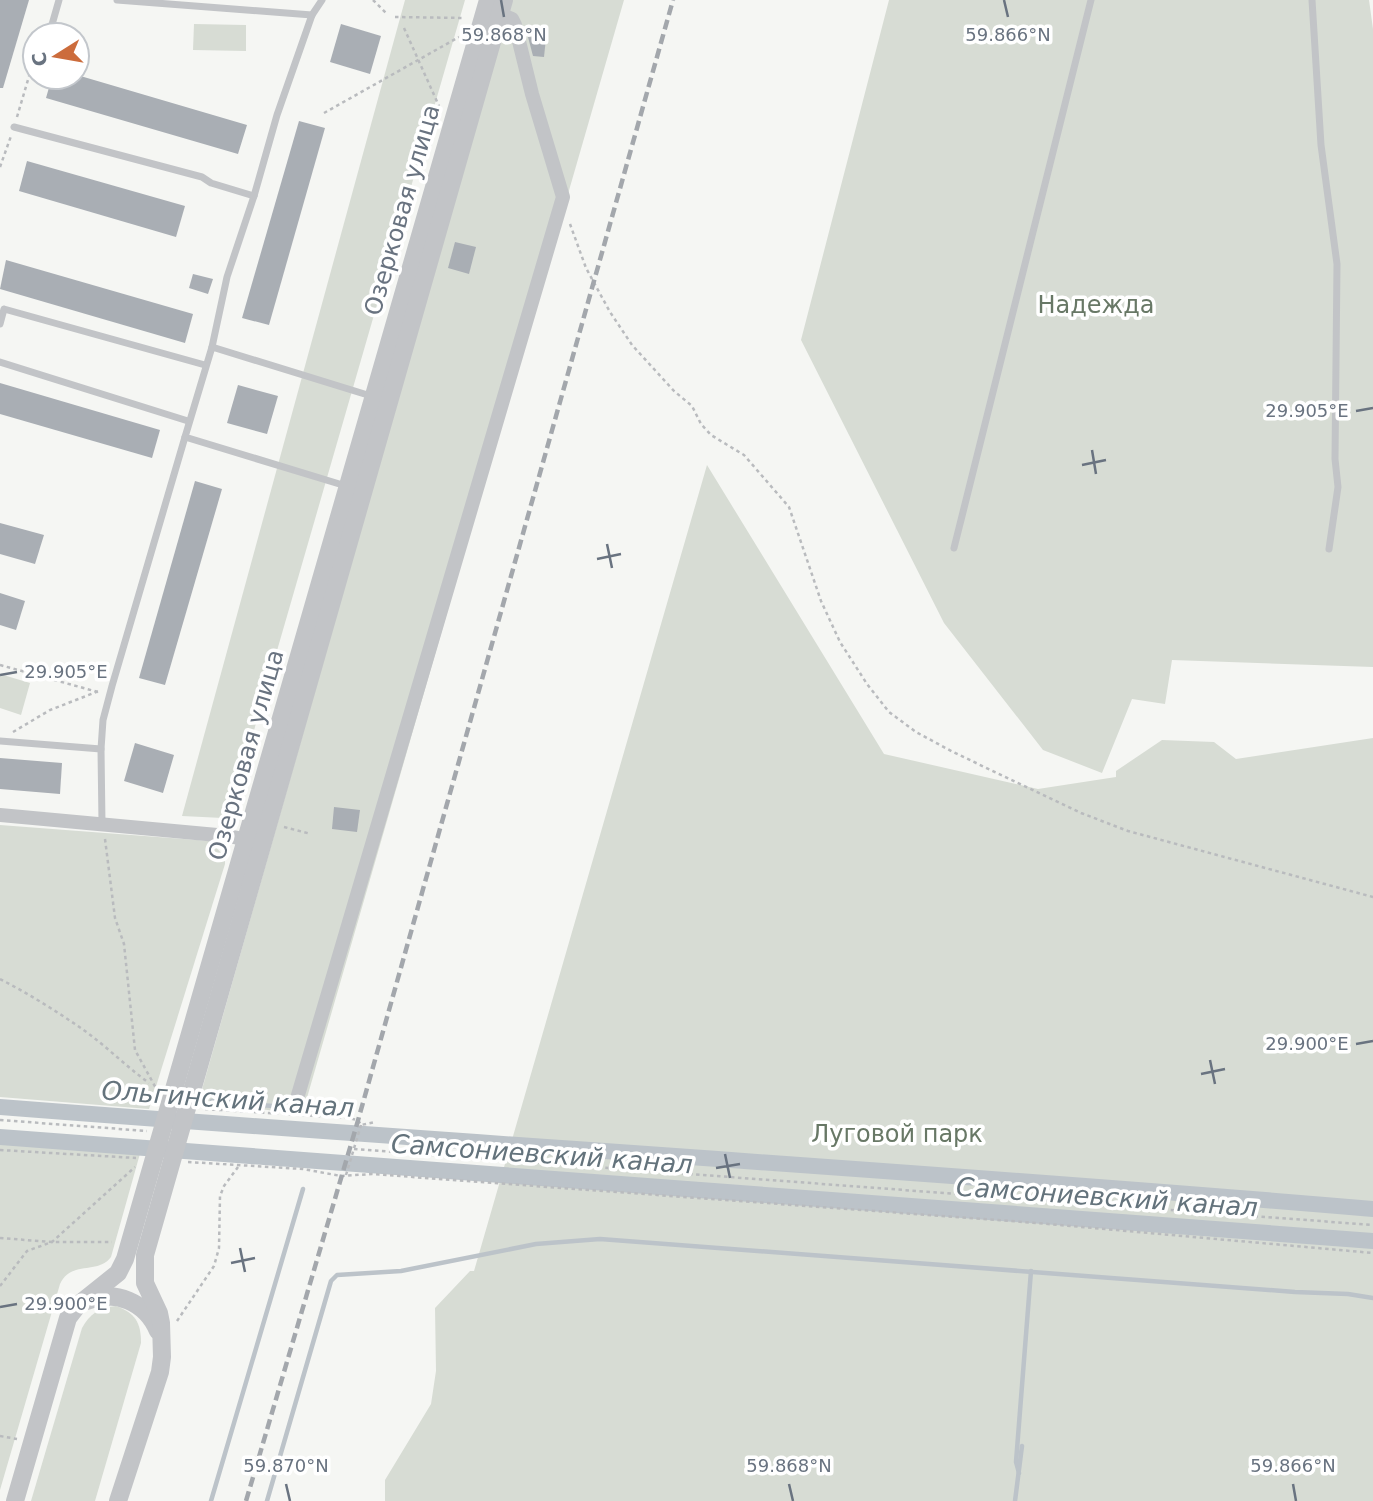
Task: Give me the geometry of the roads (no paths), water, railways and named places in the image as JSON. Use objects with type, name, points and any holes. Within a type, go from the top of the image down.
[{"type":"street","name":"Озерковая улица","points":[[15,1501],[68,1318],[78,1305],[111,1280],[123,1266],[154,1168],[255,841],[381,398],[488,0]]},
{"type":"street","name":"Озерковая улица","points":[[381,398],[502,7]]},
{"type":"street","points":[[295,1106],[563,197],[532,94],[516,25],[502,7]]},
{"type":"street","points":[[0,815],[102,823],[255,841]]},
{"type":"street","name":"Озерковая улица","points":[[118,1501],[160,1372],[162,1341],[159,1313],[147,1292],[144,1268],[154,1168]]},
{"type":"street","points":[[78,1305],[98,1296],[129,1300],[147,1313],[155,1323],[162,1341]]},
{"type":"lane","points":[[53,21],[59,0]]},
{"type":"lane","points":[[117,0],[312,15]]},
{"type":"lane","points":[[102,823],[101,749],[103,720],[111,686],[212,347],[227,277],[254,196],[276,115],[312,15],[322,0]]},
{"type":"lane","points":[[954,548],[1091,0]]},
{"type":"lane","points":[[1312,0],[1321,145],[1337,264],[1335,459],[1338,487],[1329,549]]},
{"type":"lane","points":[[14,127],[202,177],[211,183],[254,196]]},
{"type":"lane","points":[[0,324],[2,307],[205,365]]},
{"type":"lane","points":[[212,347],[381,398]]},
{"type":"lane","points":[[0,362],[188,421]]},
{"type":"lane","points":[[185,436],[355,489]]},
{"type":"lane","points":[[0,741],[101,749]]},
{"type":"waterway","points":[[212,1101],[335,1111]]},
{"type":"waterway","name":"Ольгинский канал","points":[[0,1107],[1373,1209]]},
{"type":"waterway","name":"Самсониевский канал","points":[[0,1137],[1373,1241]]},
{"type":"waterway","points":[[211,1501],[303,1189]]},
{"type":"waterway","points":[[267,1501],[331,1281],[337,1275],[401,1271],[536,1244],[600,1239],[1373,1298]]},
{"type":"waterway","points":[[1019,1473],[1016,1462],[1031,1271]]},
{"type":"waterway","points":[[1015,1501],[1022,1446]]},
{"type":"railway","points":[[246,1501],[357,1124],[673,0]]},
{"type":"park label","name":"Надежда","points":[[1096,305]]},
{"type":"park label","name":"Луговой парк","points":[[897,1134]]}]
